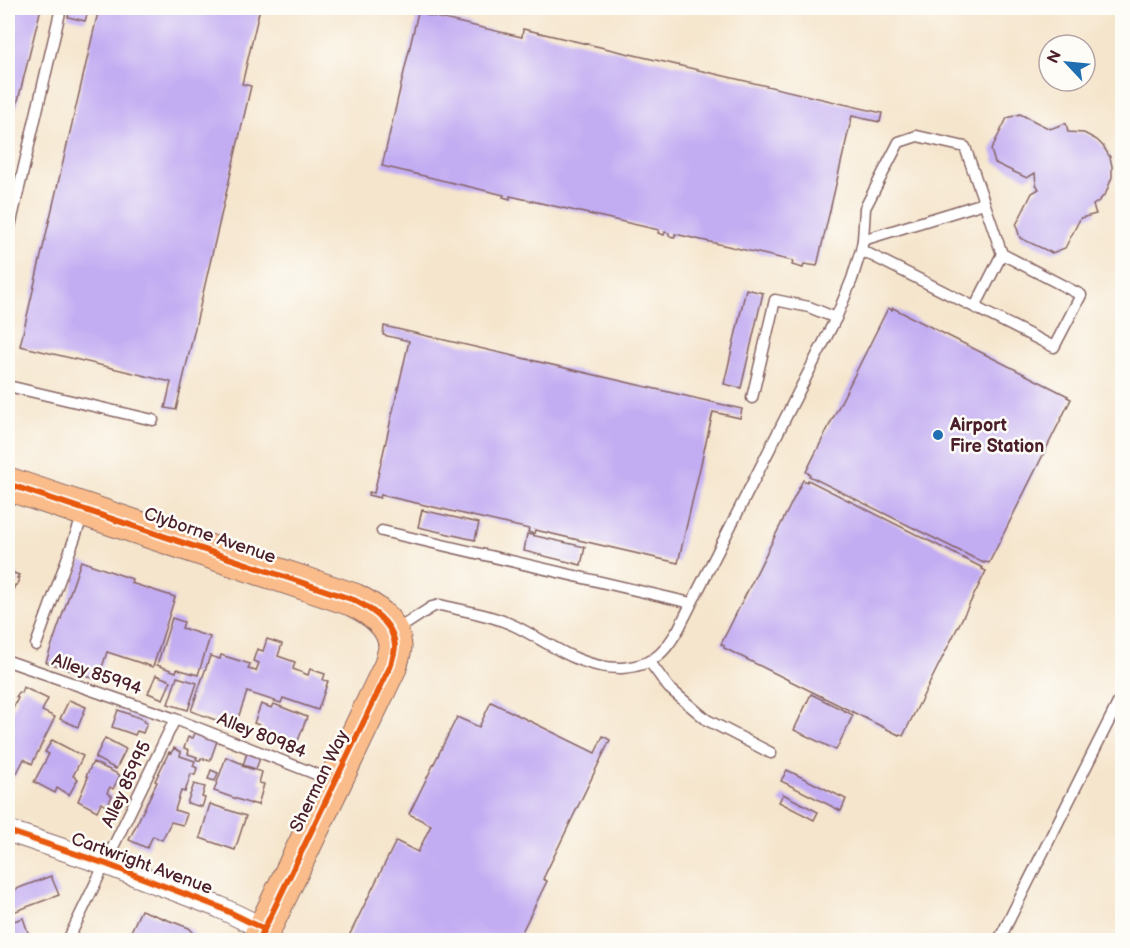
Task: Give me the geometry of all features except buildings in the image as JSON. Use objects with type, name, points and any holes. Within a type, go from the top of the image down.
[{"type":"main road","name":"Clyborne Avenue","points":[[8,484],[354,600],[371,609],[392,632]]},
{"type":"main road","name":"Sherman Way","points":[[262,935],[391,665],[395,648],[392,632]]},
{"type":"street","name":"Cartwright Avenue","points":[[8,831],[106,864],[219,907],[262,935]]},
{"type":"lane","points":[[8,235],[61,8]]},
{"type":"lane","points":[[392,632],[432,607],[440,605],[505,622],[561,652],[597,666],[631,667],[644,664],[658,656],[669,644],[691,603],[836,318],[852,279],[862,245],[865,208],[899,142],[917,136],[965,147],[1002,254],[1081,295],[1054,347],[975,308],[862,245]]},
{"type":"lane","points":[[862,245],[984,203]]},
{"type":"lane","points":[[975,308],[1002,254]]},
{"type":"lane","points":[[752,398],[776,300],[809,308],[836,318]]},
{"type":"lane","points":[[8,386],[153,420]]},
{"type":"lane","points":[[36,645],[85,509]]},
{"type":"lane","points":[[382,531],[691,603]]},
{"type":"lane","name":"Alley 85994","points":[[8,661],[175,719]]},
{"type":"lane","points":[[649,661],[669,688],[707,720],[771,753]]},
{"type":"lane","points":[[999,940],[1122,695]]},
{"type":"lane","name":"Alley 80984","points":[[175,719],[336,782]]},
{"type":"lane","name":"Alley 85995","points":[[68,940],[175,719]]},
{"type":"cycle path","points":[[8,484],[354,600],[381,618],[391,631],[395,646],[391,665],[259,940]]},
{"type":"cycle path","points":[[8,831],[106,864],[219,907],[264,929]]},
{"type":"place","name":"Airport Fire Station","points":[[938,435]]}]
